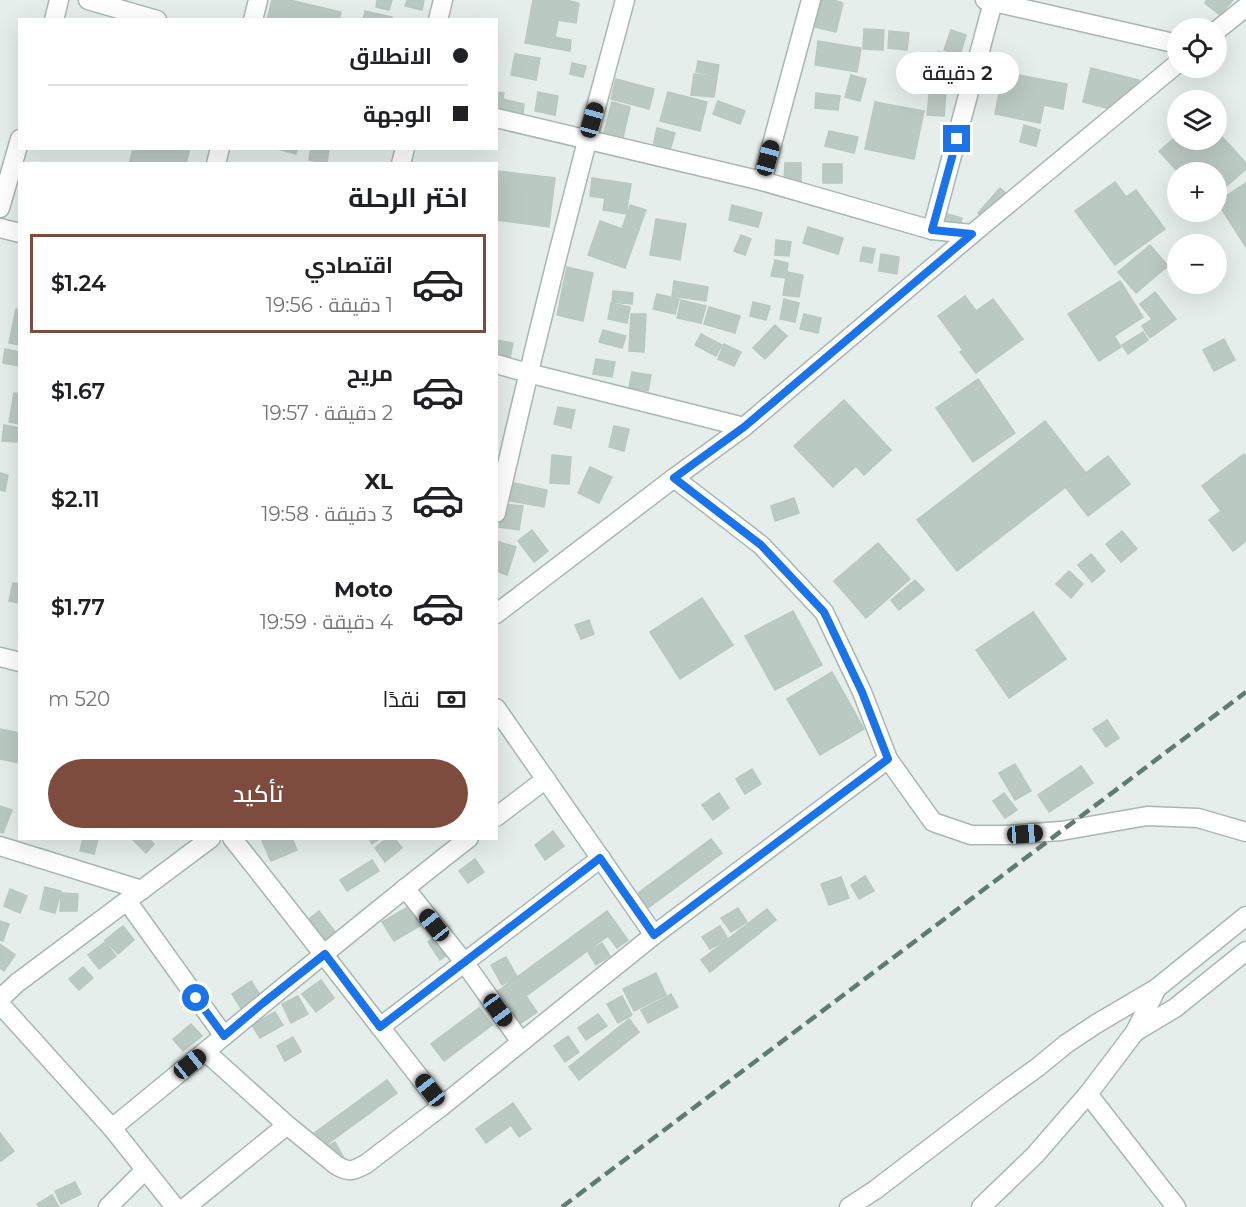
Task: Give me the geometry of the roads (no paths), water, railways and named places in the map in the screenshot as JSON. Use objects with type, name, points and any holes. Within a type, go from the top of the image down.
[{"type":"street","points":[[54,18],[59,0]]},
{"type":"street","points":[[88,0],[150,18]]},
{"type":"street","points":[[254,18],[258,0]]},
{"type":"street","points":[[438,18],[443,0]]},
{"type":"street","points":[[498,504],[586,140],[625,0]]},
{"type":"street","points":[[762,181],[811,0]]},
{"type":"street","points":[[932,230],[989,1],[1167,41]]},
{"type":"street","points":[[1227,22],[1246,7]]},
{"type":"street","points":[[498,612],[744,427],[1167,72]]},
{"type":"street","points":[[498,118],[762,181],[932,230],[972,234]]},
{"type":"street","points":[[0,208],[18,146]]},
{"type":"street","points":[[0,228],[18,232]]},
{"type":"street","points":[[498,365],[744,427]]},
{"type":"street","points":[[674,478],[761,545],[824,612],[862,692],[888,759],[933,822],[971,835],[1007,835],[1061,831],[1147,816],[1198,819],[1246,832]]},
{"type":"street","points":[[0,657],[18,662]]},
{"type":"street","points":[[498,711],[654,935]]},
{"type":"street","points":[[206,1052],[286,1125],[336,1165],[343,1170],[355,1170],[442,1106],[654,935],[888,759]]},
{"type":"street","points":[[498,815],[546,779]]},
{"type":"street","points":[[0,999],[17,983],[208,840]]},
{"type":"street","points":[[234,840],[442,1106]]},
{"type":"street","points":[[112,1128],[466,840]]},
{"type":"street","points":[[0,846],[142,890]]},
{"type":"street","points":[[380,1027],[600,858]]},
{"type":"street","points":[[405,888],[464,962],[521,1042]]},
{"type":"street","points":[[127,901],[224,1036]]},
{"type":"street","points":[[849,1207],[909,1165],[1066,1044],[1156,988],[1245,918]]},
{"type":"street","points":[[1135,1032],[1175,1008],[1246,951]]},
{"type":"street","points":[[981,1207],[1035,1155],[1088,1094],[1135,1032],[1156,988]]},
{"type":"street","points":[[0,1004],[112,1128],[175,1207]]},
{"type":"street","points":[[1088,1094],[1176,1207]]},
{"type":"street","points":[[186,1207],[286,1125]]},
{"type":"street","points":[[108,1207],[146,1170]]},
{"type":"railway","points":[[562,1207],[1246,692]]}]
